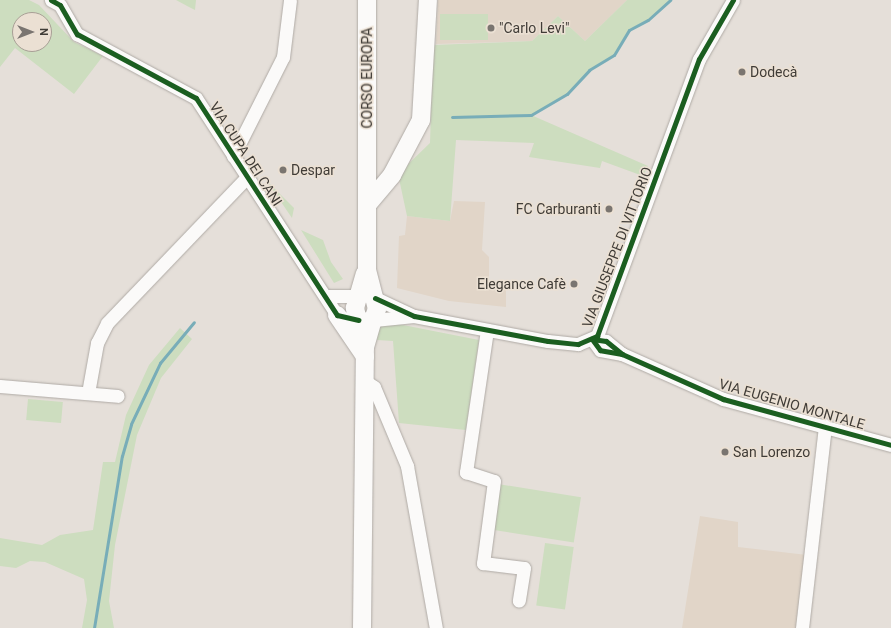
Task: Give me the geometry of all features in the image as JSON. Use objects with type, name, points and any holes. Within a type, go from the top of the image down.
[{"type":"main road","name":"CORSO EUROPA","points":[[368,0],[367,270],[369,297]]},
{"type":"main road","points":[[367,205],[385,185],[421,120],[428,0]]},
{"type":"main road","points":[[367,155],[382,164],[404,152]]},
{"type":"main road","points":[[362,628],[366,321],[355,308],[369,297]]},
{"type":"main road","points":[[337,315],[365,351]]},
{"type":"street","name":"VIA CUPA DEI CANI","points":[[50,0],[60,5],[77,34],[196,98],[232,156],[327,296],[337,315]]},
{"type":"street","points":[[232,156],[284,57],[290,0]]},
{"type":"street","name":"VIA GIUSEPPE DI VITTORIO","points":[[369,297],[414,316],[487,330],[568,344],[592,339],[601,330],[699,59],[733,0]]},
{"type":"street","points":[[88,393],[97,343],[107,323],[247,177]]},
{"type":"street","points":[[327,296],[369,297]]},
{"type":"street","points":[[337,315],[366,321]]},
{"type":"street","name":"VIA GIUSEPPE DI VITTORIO","points":[[366,321],[414,316]]},
{"type":"street","points":[[487,330],[466,472],[494,481],[483,563],[524,568],[520,601]]},
{"type":"street","name":"VIA EUGENIO MONTALE","points":[[592,339],[600,350],[622,354],[723,399],[825,425],[891,446]]},
{"type":"street","points":[[365,381],[374,387],[381,401],[407,466],[436,628]]},
{"type":"street","points":[[0,386],[118,396]]},
{"type":"street","points":[[802,628],[825,425]]},
{"type":"shaded area","name":"\"Carlo Levi\"","points":[[438,0],[627,0],[585,41],[558,16],[532,41],[436,44]]},
{"type":"shaded area","points":[[454,201],[485,202],[482,250],[489,257],[489,284],[506,285],[506,307],[449,301],[397,288],[399,236],[405,235],[407,216],[450,221]]},
{"type":"shaded area","points":[[700,516],[738,522],[738,547],[807,555],[796,628],[682,628]]},
{"type":"green space","points":[[0,0],[29,0],[39,5],[46,12],[12,12],[12,52],[0,67]]},
{"type":"green space","points":[[176,0],[196,0],[195,10],[189,7]]},
{"type":"green space","points":[[627,0],[670,0],[648,20],[629,30],[615,55],[589,70],[567,94],[531,115],[648,166],[643,176],[602,161],[600,168],[529,157],[534,143],[456,140],[450,221],[407,216],[398,174],[430,143],[433,45],[532,41],[558,16],[585,41]]},
{"type":"green space","points":[[440,14],[488,14],[488,40],[440,40]]},
{"type":"green space","points":[[52,19],[74,42],[103,56],[74,94],[20,52],[52,52]]},
{"type":"green space","points":[[266,180],[294,208],[292,218]]},
{"type":"green space","points":[[301,230],[323,240],[331,262],[343,279],[334,283]]},
{"type":"green space","points":[[378,324],[398,324],[479,340],[466,430],[399,423],[393,341],[377,340]]},
{"type":"green space","points":[[180,328],[192,339],[161,378],[137,435],[115,545],[109,601],[114,628],[82,628],[87,600],[84,579],[45,562],[30,561],[16,568],[0,566],[0,538],[42,545],[60,535],[93,530],[103,462],[115,462],[126,415],[149,365]]},
{"type":"green space","points":[[28,399],[63,402],[61,423],[26,420]]},
{"type":"green space","points":[[498,484],[581,497],[574,543],[491,529]]},
{"type":"green space","points":[[545,543],[574,547],[565,609],[536,605]]},
{"type":"waterway","points":[[452,117],[531,115],[567,94],[589,70],[614,55],[629,30],[648,20],[670,0]]},
{"type":"waterway","points":[[94,628],[122,456],[131,424],[160,363],[194,322]]},
{"type":"cycle path","points":[[51,0],[60,5],[77,34],[196,98],[337,315],[358,320]]},
{"type":"cycle path","points":[[375,298],[414,316],[548,341],[578,344],[597,336],[699,59],[733,0]]},
{"type":"cycle path","points":[[622,354],[600,350],[592,339],[606,341],[622,354],[723,399],[891,445]]},
{"type":"place","name":"\"Carlo Levi\"","points":[[491,28]]},
{"type":"place","name":"Dodecà","points":[[742,72]]},
{"type":"place","name":"Despar","points":[[283,170]]},
{"type":"place","name":"FC Carburanti","points":[[609,209]]},
{"type":"place","name":"Elegance Cafè","points":[[574,284]]},
{"type":"place","name":"San Lorenzo","points":[[725,452]]}]
